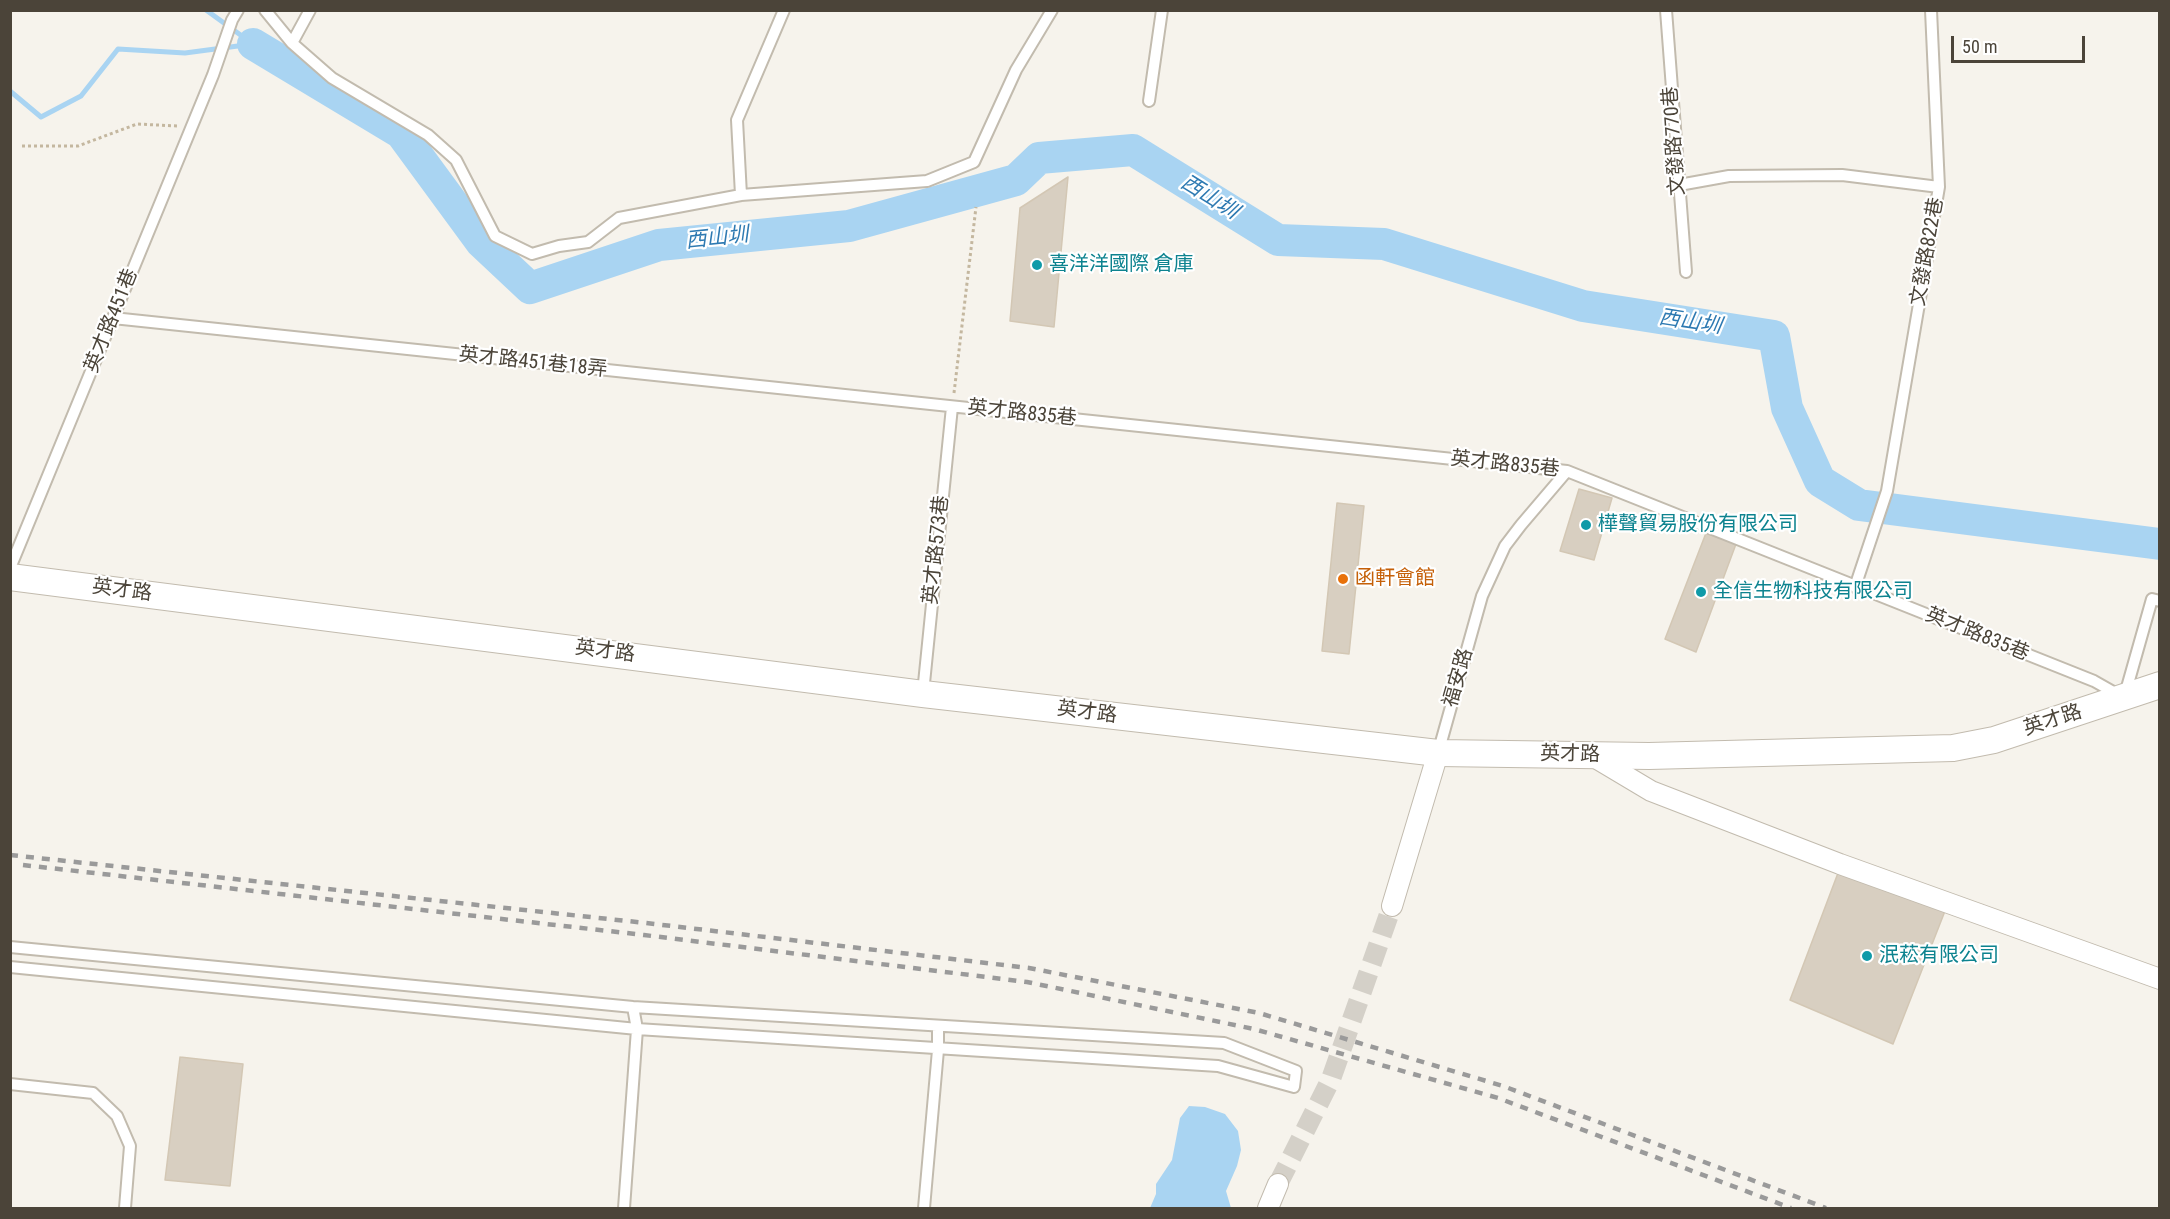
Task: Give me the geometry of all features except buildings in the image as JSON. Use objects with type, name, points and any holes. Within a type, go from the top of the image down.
[{"type":"street","name":"英才路","points":[[10,577],[923,694],[1438,753],[1649,756],[1953,748],[1994,740],[2160,685]]},
{"type":"street","name":"福安路","points":[[1392,906],[1438,753]]},
{"type":"street","points":[[1589,754],[1651,791],[1840,864],[2160,980]]},
{"type":"street","points":[[1268,1209],[1278,1184]]},
{"type":"lane","points":[[265,10],[292,43],[332,78],[428,135],[456,160],[495,236],[532,254],[559,246],[588,242],[619,218],[741,195],[927,181],[974,162],[1016,70],[1052,10]]},
{"type":"lane","points":[[292,43],[310,10]]},
{"type":"lane","points":[[741,195],[737,120],[784,10]]},
{"type":"lane","points":[[1149,101],[1162,10]]},
{"type":"lane","name":"文發路770巷","points":[[1666,10],[1686,272]]},
{"type":"lane","name":"文發路822巷","points":[[1855,587],[1887,490],[1939,187],[1931,10]]},
{"type":"lane","name":"英才路451巷","points":[[10,568],[213,75],[235,15]]},
{"type":"lane","points":[[1679,185],[1729,176],[1842,175],[1939,187]]},
{"type":"lane","name":"英才路451巷18弄","points":[[113,318],[952,407]]},
{"type":"lane","name":"英才路835巷","points":[[952,407],[1567,471],[2094,681],[2124,698]]},
{"type":"lane","name":"英才路573巷","points":[[923,694],[952,407]]},
{"type":"lane","name":"福安路","points":[[1438,753],[1482,596],[1505,546],[1567,471]]},
{"type":"lane","points":[[2124,698],[2152,600],[2160,602]]},
{"type":"lane","points":[[10,947],[633,1006],[1224,1043],[1296,1071],[1294,1087],[1218,1066],[938,1050],[637,1029],[10,967]]},
{"type":"lane","points":[[624,1209],[637,1029],[633,1006]]},
{"type":"lane","points":[[924,1209],[938,1050],[938,1026]]},
{"type":"lane","points":[[10,1083],[93,1093],[117,1116],[130,1146],[125,1209]]},
{"type":"path","points":[[22,146],[78,146],[137,124],[191,127]]},
{"type":"path","points":[[952,407],[976,207]]},
{"type":"water","points":[[1189,1106],[1205,1107],[1225,1114],[1238,1131],[1241,1150],[1226,1191],[1231,1208],[1150,1208],[1156,1194],[1156,1184],[1172,1160],[1180,1118]]},
{"type":"waterway","points":[[206,10],[253,44]]},
{"type":"waterway","points":[[10,91],[41,117],[81,96],[118,49],[185,53],[253,44]]},
{"type":"waterway","name":"西山圳","points":[[253,44],[401,133],[481,242],[530,288],[659,245],[849,226],[1016,180],[1039,158],[1133,150],[1278,240],[1384,244],[1583,306],[1774,336],[1787,408],[1820,481],[1859,505],[2160,544]]},
{"type":"tunnel","points":[[1278,1184],[1331,1079],[1392,906]]},
{"type":"railway","points":[[10,855],[646,923],[1029,968],[1259,1013],[1503,1086],[1826,1208]]},
{"type":"railway","points":[[23,865],[644,935],[1027,982],[1254,1029],[1498,1098],[1791,1208]]},
{"type":"place","name":"喜洋洋國際 倉庫","points":[[1037,265]]},
{"type":"place","name":"樺聲貿易股份有限公司","points":[[1586,525]]},
{"type":"place","name":"函軒會館","points":[[1343,579]]},
{"type":"place","name":"全信生物科技有限公司","points":[[1701,592]]},
{"type":"place","name":"泯菘有限公司","points":[[1867,956]]}]
